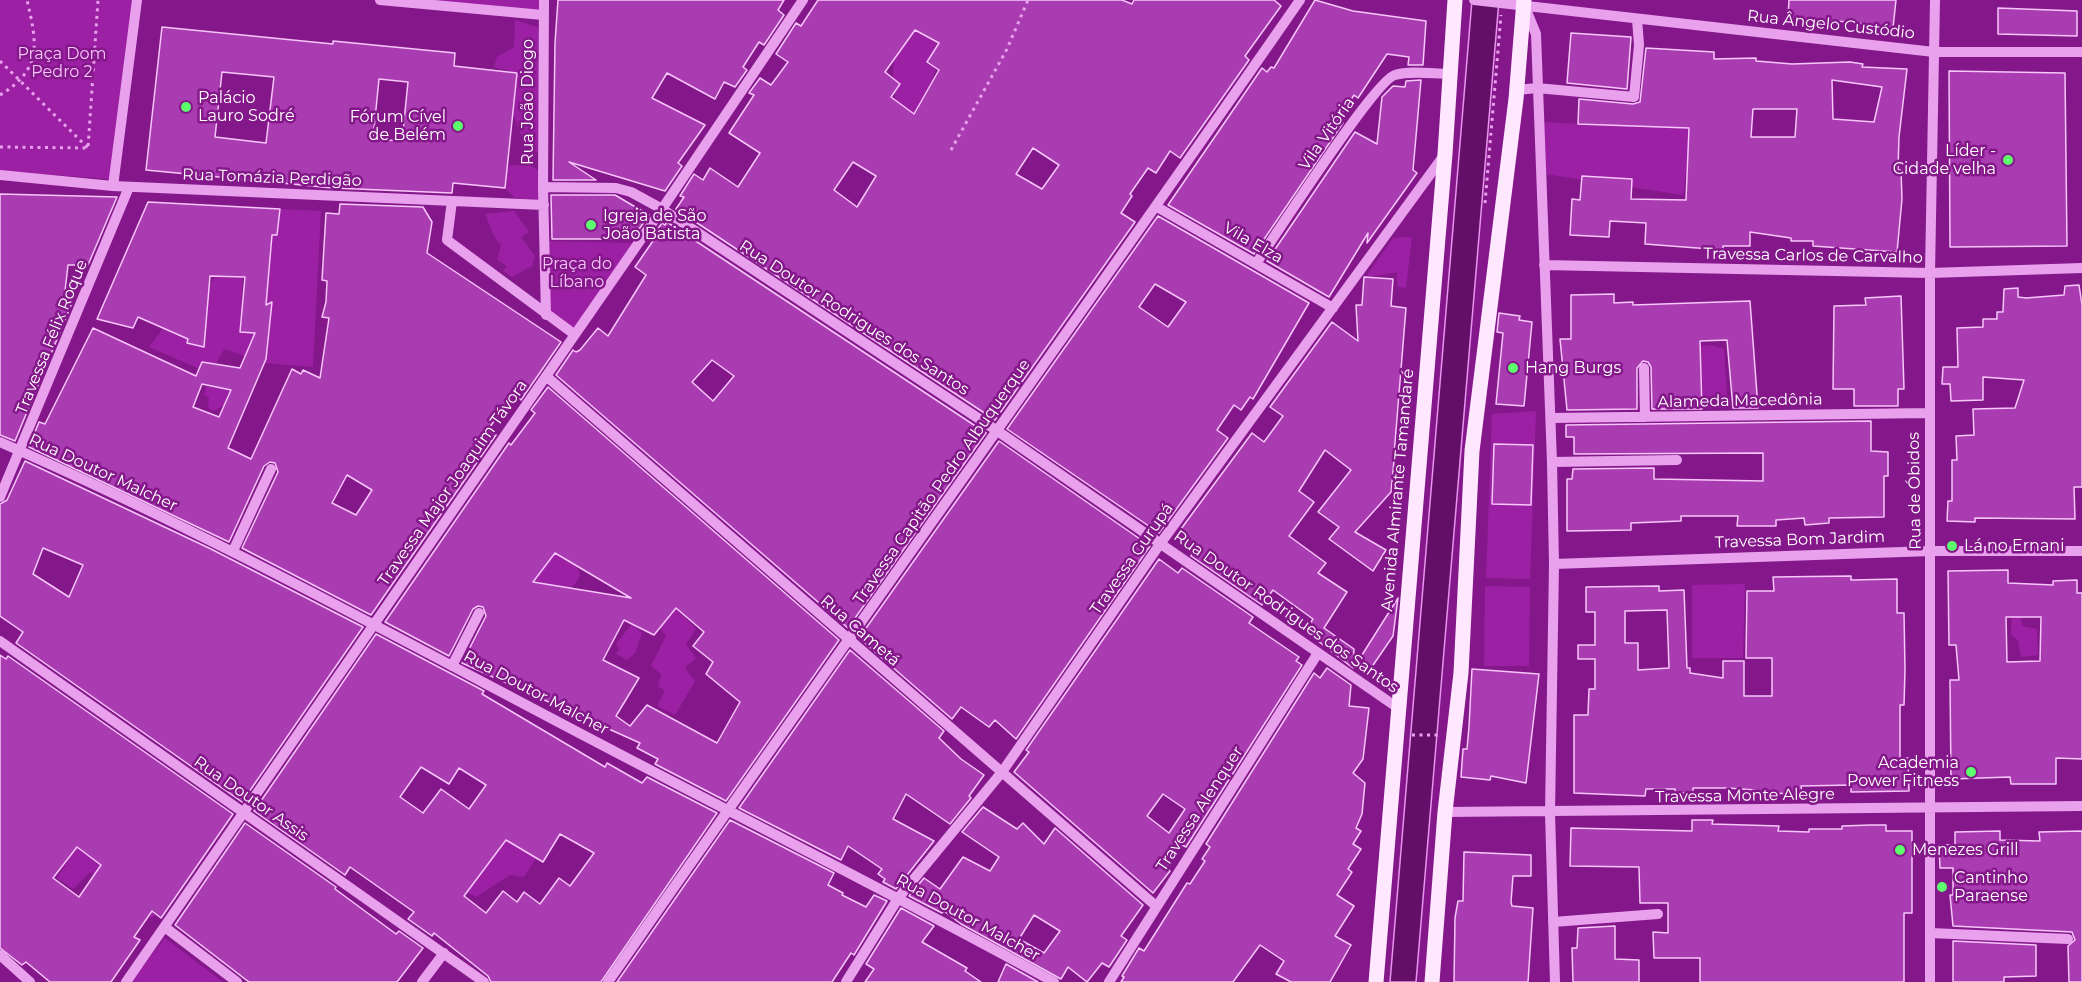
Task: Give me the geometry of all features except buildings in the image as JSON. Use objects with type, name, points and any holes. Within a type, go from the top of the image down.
[{"type":"main road","name":"Avenida Almirante Tamandaré","points":[[1376,982],[1445,154],[1455,0]]},
{"type":"main road","points":[[1432,982],[1445,812],[1461,674],[1472,451],[1517,90],[1524,3]]},
{"type":"street","points":[[113,186],[137,0]]},
{"type":"street","points":[[380,0],[543,15]]},
{"type":"street","name":"Rua João Diogo","points":[[544,0],[543,187],[546,315]]},
{"type":"street","name":"Travessa Major Joaquim Távora","points":[[126,982],[166,928],[662,209],[803,0]]},
{"type":"street","name":"Travessa Capitão Pedro Albuquerque","points":[[608,982],[996,430],[1157,207],[1300,0]]},
{"type":"street","name":"Rua Ângelo Custódio","points":[[1474,0],[1502,4],[1524,3],[1637,19],[1934,52],[2082,52]]},
{"type":"street","name":"Rua de Óbidos","points":[[1930,982],[1929,413],[1935,0]]},
{"type":"street","points":[[1524,3],[1536,34],[1551,418],[1554,564],[1550,813],[1555,982]]},
{"type":"street","points":[[1517,90],[1537,88],[1634,97],[1639,45],[1637,19]]},
{"type":"street","name":"Vila Vitória","points":[[1257,262],[1353,121],[1385,81],[1394,75],[1450,74]]},
{"type":"street","name":"Travessa Gurupá","points":[[846,982],[899,897],[1002,772],[1160,544],[1445,154]]},
{"type":"street","name":"Rua Tomázia Perdigão","points":[[0,175],[129,187],[544,205]]},
{"type":"street","name":"Travessa Félix Roque","points":[[0,497],[129,187]]},
{"type":"street","name":"Rua Doutor Rodrigues dos Santos","points":[[543,187],[616,188],[662,209],[996,430],[1398,708]]},
{"type":"street","points":[[452,201],[447,240],[574,334]]},
{"type":"street","name":"Vila Elza","points":[[1157,207],[1257,262],[1333,308]]},
{"type":"street","name":"Travessa Carlos de Carvalho","points":[[1544,265],[1930,273],[2082,268]]},
{"type":"street","points":[[1644,368],[1645,417]]},
{"type":"street","name":"Rua Cametá","points":[[546,376],[848,641],[1156,906]]},
{"type":"street","name":"Alameda Macedônia","points":[[1551,418],[1929,413]]},
{"type":"street","name":"Rua Doutor Malcher","points":[[0,442],[233,551],[727,811],[899,897],[1054,982]]},
{"type":"street","points":[[1552,462],[1677,460]]},
{"type":"street","points":[[233,551],[270,469]]},
{"type":"street","name":"Travessa Bom Jardim","points":[[1554,564],[1931,551],[2082,551]]},
{"type":"street","points":[[452,666],[479,613]]},
{"type":"street","name":"Rua Doutor Assis","points":[[0,641],[484,982]]},
{"type":"street","name":"Travessa Alenquer","points":[[1109,982],[1318,653]]},
{"type":"street","name":"Travessa Monte Alegre","points":[[1445,812],[1550,813],[2082,806]]},
{"type":"street","points":[[1553,921],[1658,914]]},
{"type":"street","points":[[166,928],[237,982]]},
{"type":"street","points":[[1930,933],[2068,939]]},
{"type":"street","points":[[422,982],[444,953]]},
{"type":"street","points":[[0,955],[30,982]]},
{"type":"path","points":[[0,95],[21,81],[34,60],[36,34],[27,0]]},
{"type":"path","points":[[88,148],[98,0]]},
{"type":"path","points":[[951,150],[1006,49],[1028,0]]},
{"type":"path","points":[[0,61],[88,148]]},
{"type":"path","points":[[0,147],[88,148]]},
{"type":"path","points":[[1406,735],[1440,735]]},
{"type":"green space","name":"Praça Dom Pedro 2","points":[[0,0],[133,0],[111,179],[0,171]]},
{"type":"green space","points":[[403,0],[542,0],[541,14]]},
{"type":"green space","points":[[515,20],[540,28],[538,152],[525,146],[513,113],[517,73],[494,67],[497,57],[514,47]]},
{"type":"green space","points":[[913,24],[939,37],[935,51],[936,69],[921,108],[938,124],[896,107],[893,82],[894,63],[899,45]]},
{"type":"green space","points":[[1693,117],[1683,195],[1545,174],[1540,122],[1581,124]]},
{"type":"green space","points":[[528,164],[539,171],[539,200],[515,198],[505,188],[507,166]]},
{"type":"green space","points":[[280,209],[321,211],[313,367],[265,363],[224,349],[211,374],[149,347],[163,328],[184,337],[191,285],[208,286],[228,262],[228,276],[243,277],[240,332],[257,333],[256,348],[267,349],[271,305],[266,305],[272,235],[277,235]]},
{"type":"green space","points":[[514,211],[529,232],[521,237],[535,256],[532,266],[512,277],[503,271],[507,266],[497,260],[501,245],[494,236],[485,214]]},
{"type":"green space","points":[[1412,237],[1406,288],[1397,286],[1397,272],[1365,278],[1393,238]]},
{"type":"green space","name":"Praça do Líbano","points":[[545,241],[637,243],[574,334],[545,312]]},
{"type":"green space","points":[[1711,345],[1724,349],[1728,407],[1703,409],[1701,346]]},
{"type":"green space","points":[[207,385],[232,388],[224,405],[214,411],[208,408],[209,398],[204,395]]},
{"type":"green space","points":[[1536,411],[1530,579],[1486,578],[1492,414]]},
{"type":"green space","points":[[548,546],[576,561],[580,576],[562,603],[540,609],[553,585],[534,582],[546,564]]},
{"type":"green space","points":[[1745,584],[1743,658],[1692,658],[1692,585]]},
{"type":"green space","points":[[1485,586],[1530,587],[1529,666],[1484,666]]},
{"type":"green space","points":[[676,608],[696,629],[686,644],[696,658],[685,668],[695,681],[675,715],[657,706],[665,690],[658,687],[661,674],[651,666],[666,636],[660,628]]},
{"type":"green space","points":[[2020,608],[2022,626],[2037,629],[2038,655],[2021,657],[2018,640],[2011,635],[2012,609]]},
{"type":"green space","points":[[632,624],[642,633],[635,653],[627,660],[616,654],[619,649],[616,644]]},
{"type":"green space","points":[[512,832],[526,843],[522,850],[536,858],[524,877],[510,875],[476,897],[467,892]]},
{"type":"green space","points":[[77,847],[164,905],[152,918],[90,872],[73,889],[57,878]]},
{"type":"green space","points":[[165,938],[223,982],[131,982]]},
{"type":"shaded area","points":[[1472,0],[1499,0],[1416,982],[1390,982]]},
{"type":"place","name":"Palácio Lauro Sodré","points":[[186,107]]},
{"type":"place","name":"Fórum Cível de Belém","points":[[458,126]]},
{"type":"place","name":"Líder - Cidade velha","points":[[2008,160]]},
{"type":"place","name":"Igreja de São João Batista","points":[[591,225]]},
{"type":"place","name":"Hang Burgs","points":[[1513,368]]},
{"type":"place","name":"Lá no Ernani","points":[[1952,546]]},
{"type":"place","name":"Academia Power Fitness","points":[[1971,772]]},
{"type":"place","name":"Menezes Grill","points":[[1900,850]]},
{"type":"place","name":"Cantinho Paraense","points":[[1942,887]]}]
